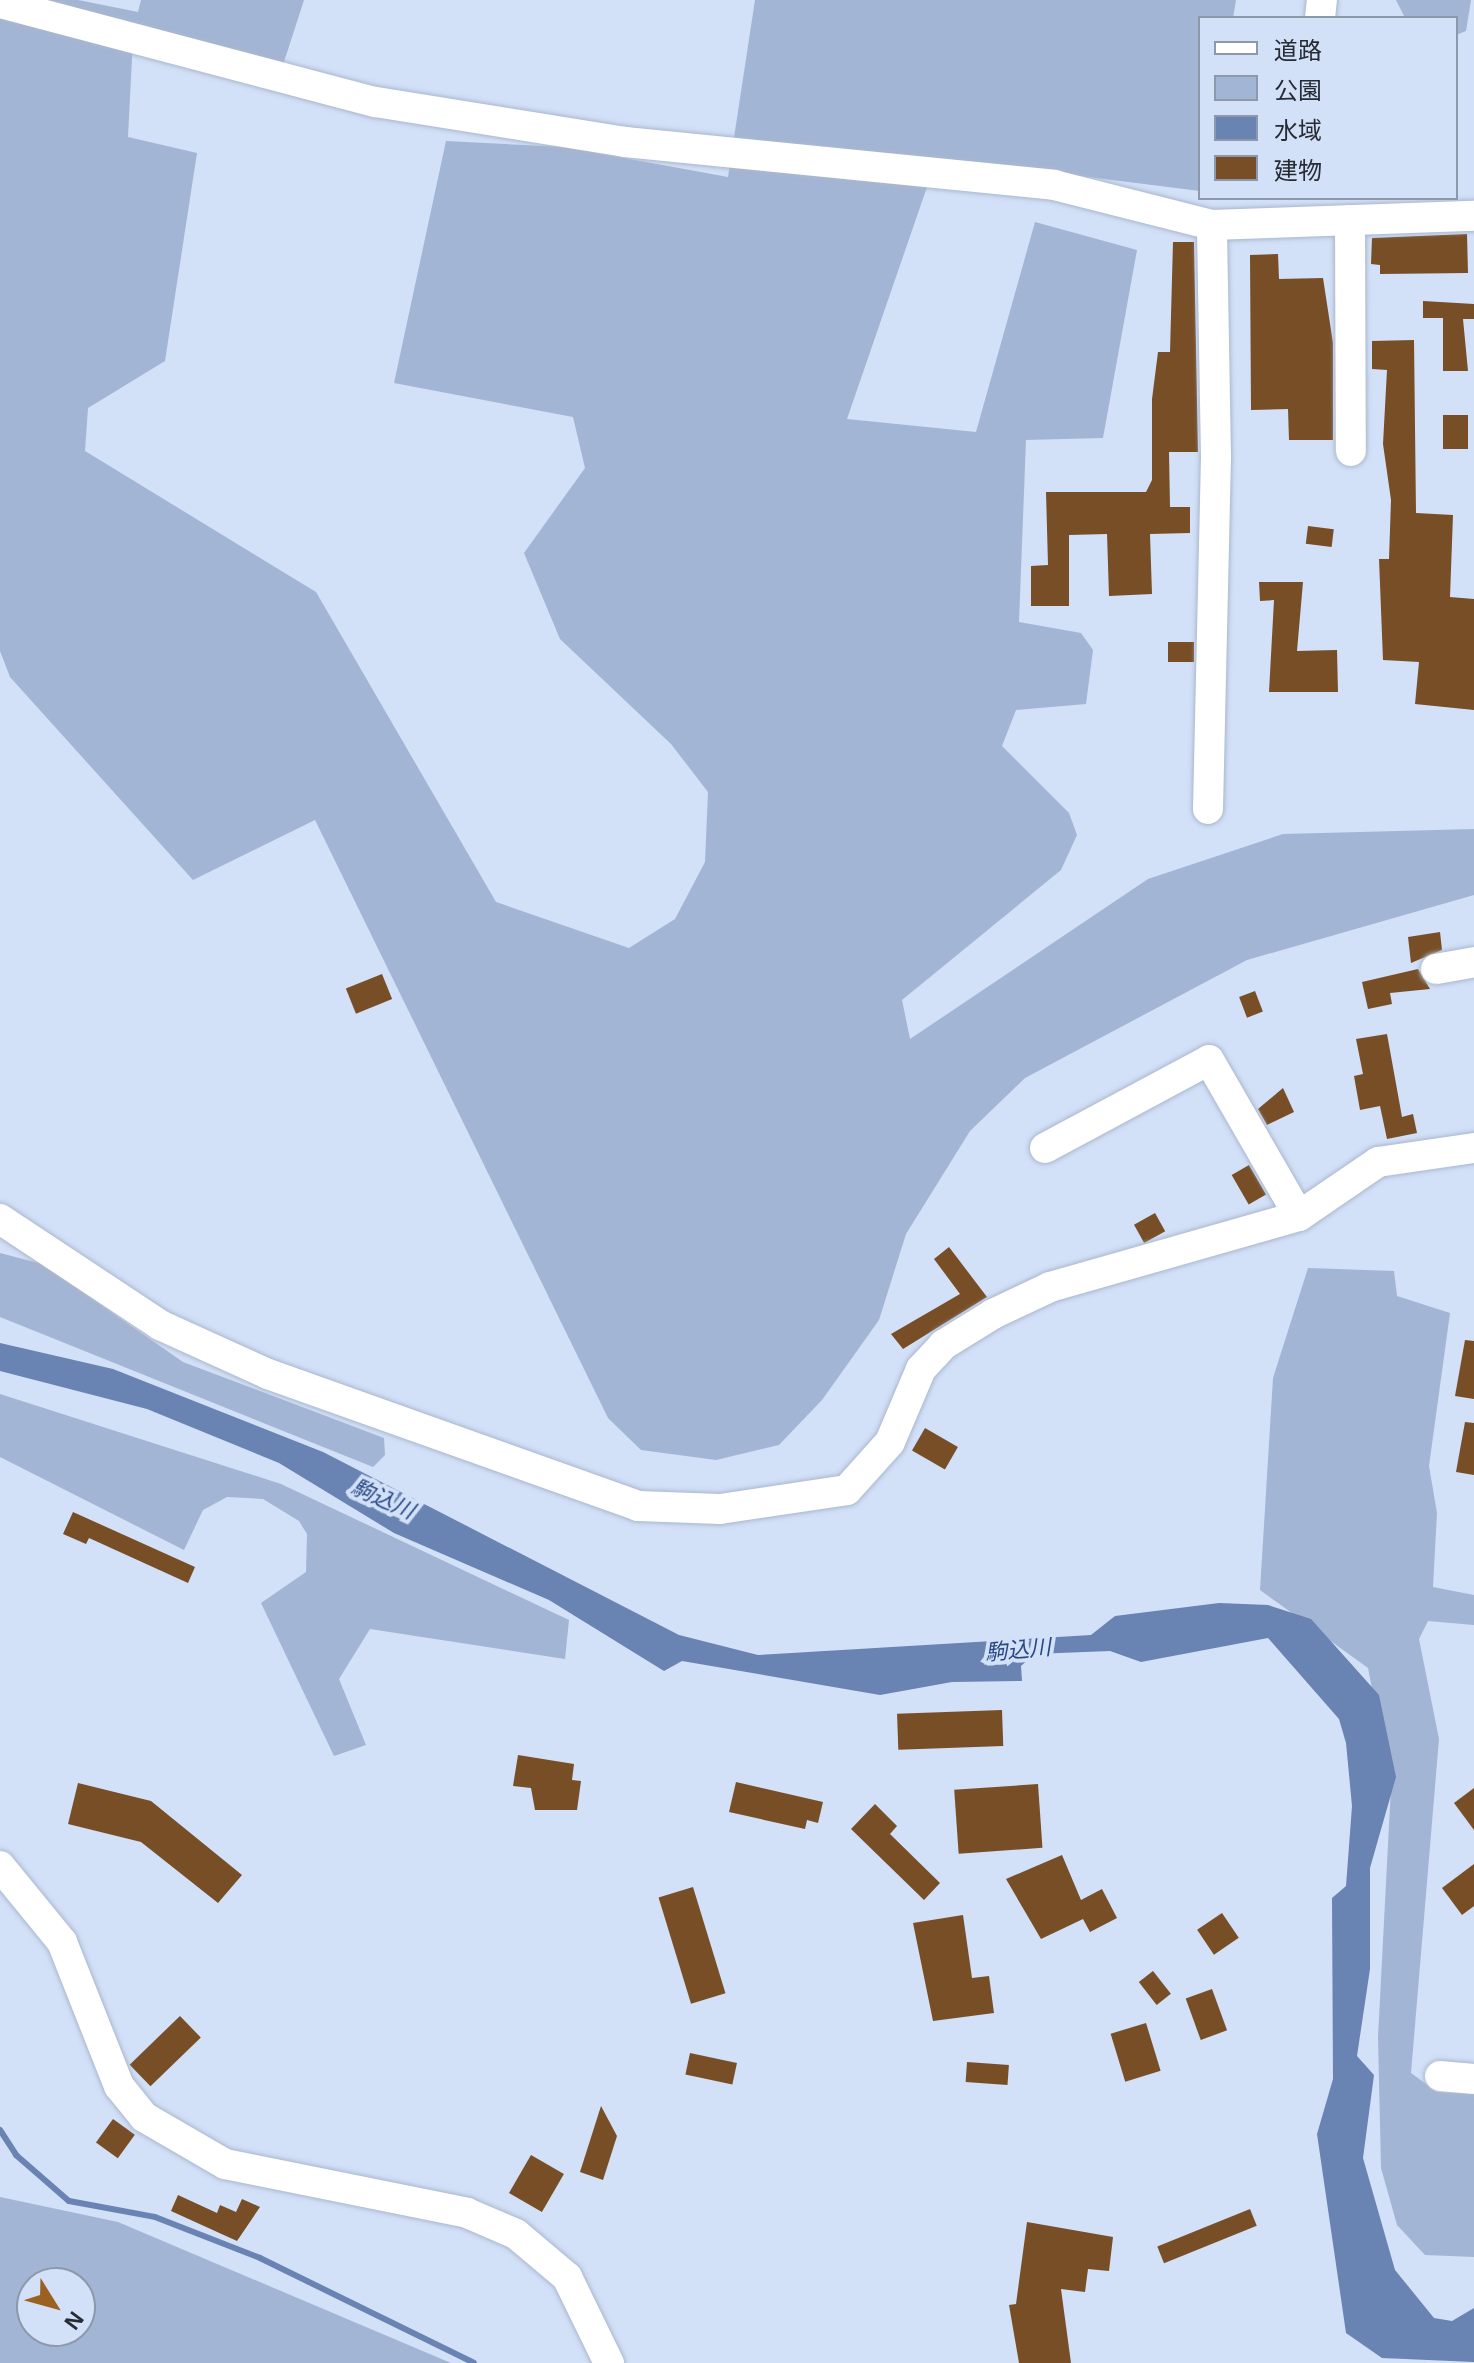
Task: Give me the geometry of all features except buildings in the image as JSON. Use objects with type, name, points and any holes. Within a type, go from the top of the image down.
[{"type":"street","points":[[0,3],[376,102],[625,142],[1054,185],[1212,225],[1303,209],[1350,220],[1474,216]]},
{"type":"street","points":[[1350,220],[1351,451]]},
{"type":"street","points":[[1208,809],[1216,458],[1212,225]]},
{"type":"street","points":[[1436,969],[1474,962]]},
{"type":"street","points":[[1045,1148],[1209,1060],[1299,1216]]},
{"type":"street","points":[[0,1219],[160,1325],[268,1374],[663,1511],[847,1490],[890,1442],[921,1369],[943,1345],[993,1314],[1050,1287],[1299,1216],[1378,1162],[1474,1148]]},
{"type":"street","points":[[0,1866],[62,1942],[119,2086],[144,2117],[225,2164],[467,2213],[516,2234],[567,2277],[609,2363]]},
{"type":"street","points":[[1440,2076],[1474,2079]]},
{"type":"green space","points":[[0,0],[78,0],[138,12],[141,0],[304,0],[283,65],[133,38],[128,137],[197,153],[165,361],[88,408],[85,451],[316,592],[496,902],[629,948],[675,919],[705,862],[708,792],[671,744],[560,639],[524,553],[585,468],[573,417],[394,383],[446,141],[564,147],[728,177],[755,0],[1236,0],[1233,16],[1198,16],[1198,191],[937,158],[847,419],[976,432],[1035,222],[1137,250],[1103,438],[1026,440],[1019,622],[1081,633],[1093,650],[1086,704],[1016,710],[1002,746],[1069,813],[1077,835],[1061,870],[902,1000],[910,1039],[1148,879],[1283,834],[1474,829],[1474,895],[1247,960],[1025,1078],[970,1131],[906,1234],[879,1320],[822,1400],[779,1445],[716,1460],[641,1450],[608,1418],[315,820],[193,880],[10,677],[0,651]]},
{"type":"green space","points":[[1396,0],[1471,0],[1466,31],[1458,34],[1458,16],[1404,16]]},
{"type":"green space","points":[[0,1253],[42,1264],[183,1362],[384,1438],[385,1455],[373,1467],[0,1317]]},
{"type":"green space","points":[[1308,1268],[1394,1271],[1397,1296],[1450,1313],[1429,1466],[1437,1513],[1433,1587],[1474,1595],[1474,1625],[1428,1621],[1419,1639],[1439,1739],[1411,2073],[1437,2092],[1474,2094],[1474,2257],[1425,2255],[1397,2225],[1381,2168],[1378,2037],[1391,1787],[1368,1668],[1260,1590],[1273,1378]]},
{"type":"green space","points":[[0,1394],[281,1484],[569,1620],[565,1659],[370,1629],[339,1679],[366,1745],[334,1756],[261,1603],[306,1572],[307,1534],[299,1521],[263,1499],[227,1497],[203,1510],[184,1550],[0,1457]]},
{"type":"green space","points":[[0,2197],[118,2222],[451,2363],[0,2363]]},
{"type":"water","name":"駒込川","points":[[0,1343],[113,1369],[323,1452],[679,1635],[758,1655],[1091,1635],[1115,1616],[1219,1603],[1268,1605],[1311,1619],[1379,1695],[1396,1777],[1370,1868],[1370,1969],[1357,2056],[1374,2075],[1363,2158],[1395,2270],[1434,2318],[1452,2321],[1474,2308],[1474,2362],[1382,2358],[1346,2333],[1317,2134],[1333,2079],[1332,1898],[1346,1886],[1352,1806],[1346,1743],[1339,1719],[1268,1638],[1141,1662],[1110,1651],[1034,1654],[1021,1666],[1022,1681],[952,1682],[880,1695],[682,1661],[664,1671],[549,1600],[394,1533],[279,1463],[147,1409],[0,1371]]},
{"type":"waterway","points":[[0,2130],[16,2155],[69,2201],[155,2217],[260,2258],[474,2363]]}]
